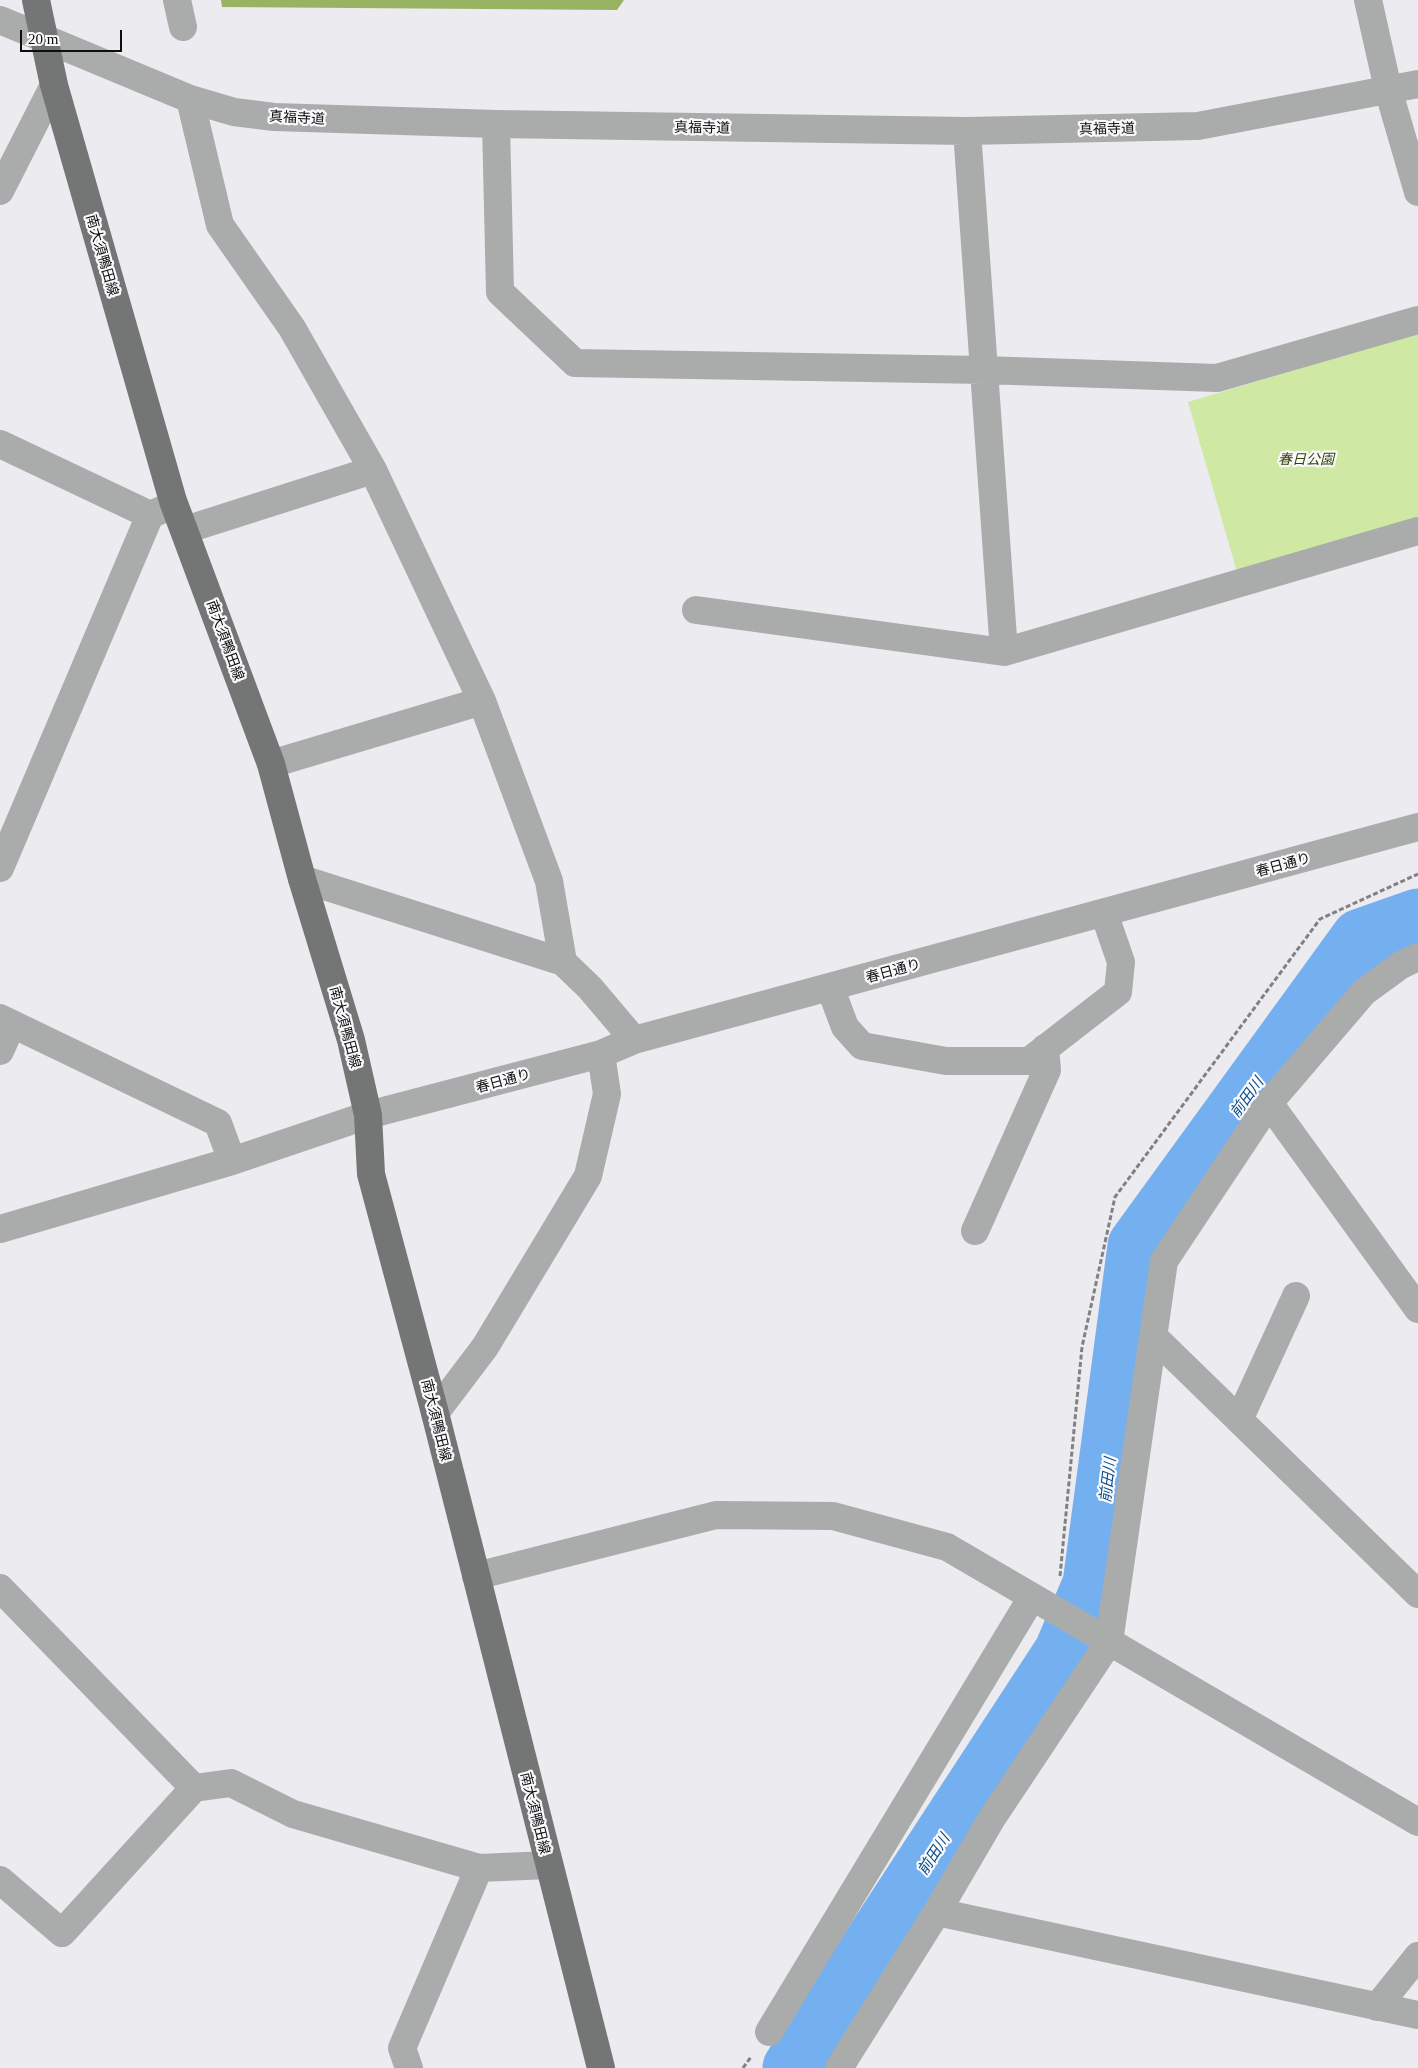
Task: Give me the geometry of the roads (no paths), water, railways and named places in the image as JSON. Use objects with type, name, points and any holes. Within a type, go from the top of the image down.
[{"type":"main road","name":"南大須鴨田線","points":[[36,0],[54,84],[175,505],[271,764],[302,879],[352,1040],[368,1116],[372,1174],[435,1413],[601,2068]]},
{"type":"street","points":[[177,0],[183,27]]},
{"type":"street","points":[[1368,0],[1388,89],[1418,192]]},
{"type":"street","name":"真福寺道","points":[[0,20],[190,99],[234,112],[274,117],[496,124],[967,131],[1198,126],[1418,84]]},
{"type":"street","points":[[0,191],[54,84]]},
{"type":"street","points":[[190,99],[220,225],[292,328],[374,470],[482,701],[549,881],[563,962]]},
{"type":"street","points":[[496,124],[500,292],[575,363],[984,370],[1216,378],[1418,320]]},
{"type":"street","points":[[967,131],[1004,652]]},
{"type":"street","points":[[0,444],[150,515]]},
{"type":"street","points":[[185,530],[374,470]]},
{"type":"street","points":[[0,868],[150,515],[175,505]]},
{"type":"street","points":[[696,610],[1004,652],[1418,531]]},
{"type":"street","points":[[271,764],[482,701]]},
{"type":"street","name":"春日通り","points":[[0,1229],[232,1161],[368,1116],[601,1054],[634,1040],[1418,827]]},
{"type":"street","points":[[302,879],[563,962],[590,988],[634,1040]]},
{"type":"street","points":[[830,988],[845,1027],[862,1046],[946,1061],[1029,1061],[1118,992],[1121,962],[1104,913]]},
{"type":"street","points":[[839,2068],[937,1912],[992,1818],[1110,1642],[1164,1261],[1269,1103],[1364,992],[1401,965],[1418,957]]},
{"type":"street","points":[[0,1051],[6,1021],[218,1123],[232,1161]]},
{"type":"street","points":[[975,1231],[1047,1070],[1045,1048]]},
{"type":"street","points":[[435,1413],[485,1347],[588,1176],[607,1094],[601,1054]]},
{"type":"street","points":[[1269,1103],[1418,1309]]},
{"type":"street","points":[[1239,1420],[1296,1296]]},
{"type":"street","points":[[1153,1336],[1418,1594]]},
{"type":"street","points":[[476,1576],[716,1515],[833,1516],[947,1547],[1418,1822]]},
{"type":"street","points":[[0,1588],[194,1788]]},
{"type":"street","points":[[769,2032],[1032,1596]]},
{"type":"street","points":[[0,1880],[62,1933],[194,1788],[231,1783],[294,1814],[479,1868],[549,1865]]},
{"type":"street","points":[[409,2068],[402,2048],[479,1868]]},
{"type":"street","points":[[937,1912],[1418,2015]]},
{"type":"street","points":[[1377,2006],[1418,1956]]},
{"type":"waterway","name":"前田川","points":[[793,2068],[1064,1653],[1093,1584],[1138,1246],[1361,939],[1418,919]]},
{"type":"park label","name":"春日公園","points":[[1306,459]]}]
